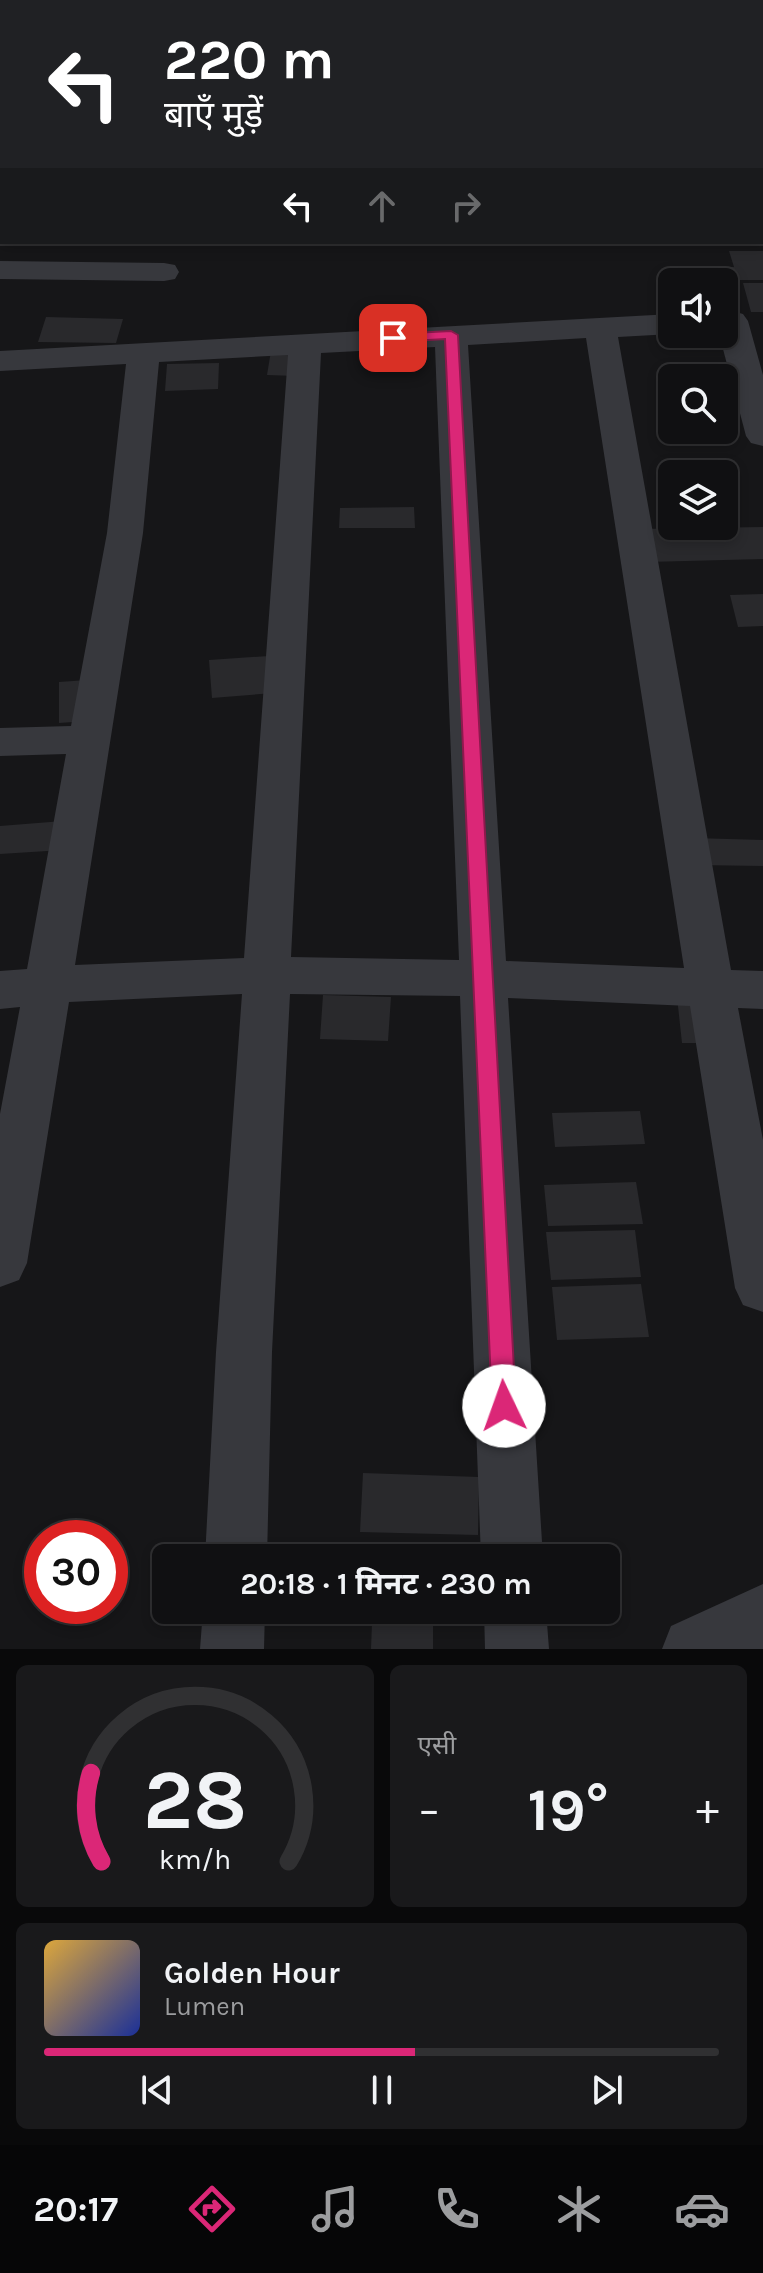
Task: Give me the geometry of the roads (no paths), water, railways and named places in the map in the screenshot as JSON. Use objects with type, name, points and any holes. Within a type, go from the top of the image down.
[{"type":"street","points":[[618,0],[677,0]]},
{"type":"street","points":[[0,270],[164,272]]},
{"type":"street","points":[[740,320],[763,436]]},
{"type":"street","points":[[0,361],[658,325]]},
{"type":"street","points":[[600,327],[639,576],[763,1288]]},
{"type":"street","points":[[451,335],[511,1544]]},
{"type":"street","points":[[237,1544],[244,1352],[305,343]]},
{"type":"street","points":[[0,1263],[125,533],[144,352]]},
{"type":"street","points":[[0,742],[91,739]]},
{"type":"street","points":[[0,990],[46,985],[269,977],[763,990]]},
{"type":"street","points":[[694,1649],[763,1616]]},
{"type":"street","points":[[232,1649],[233,1624]]},
{"type":"street","points":[[516,1624],[517,1649]]}]
